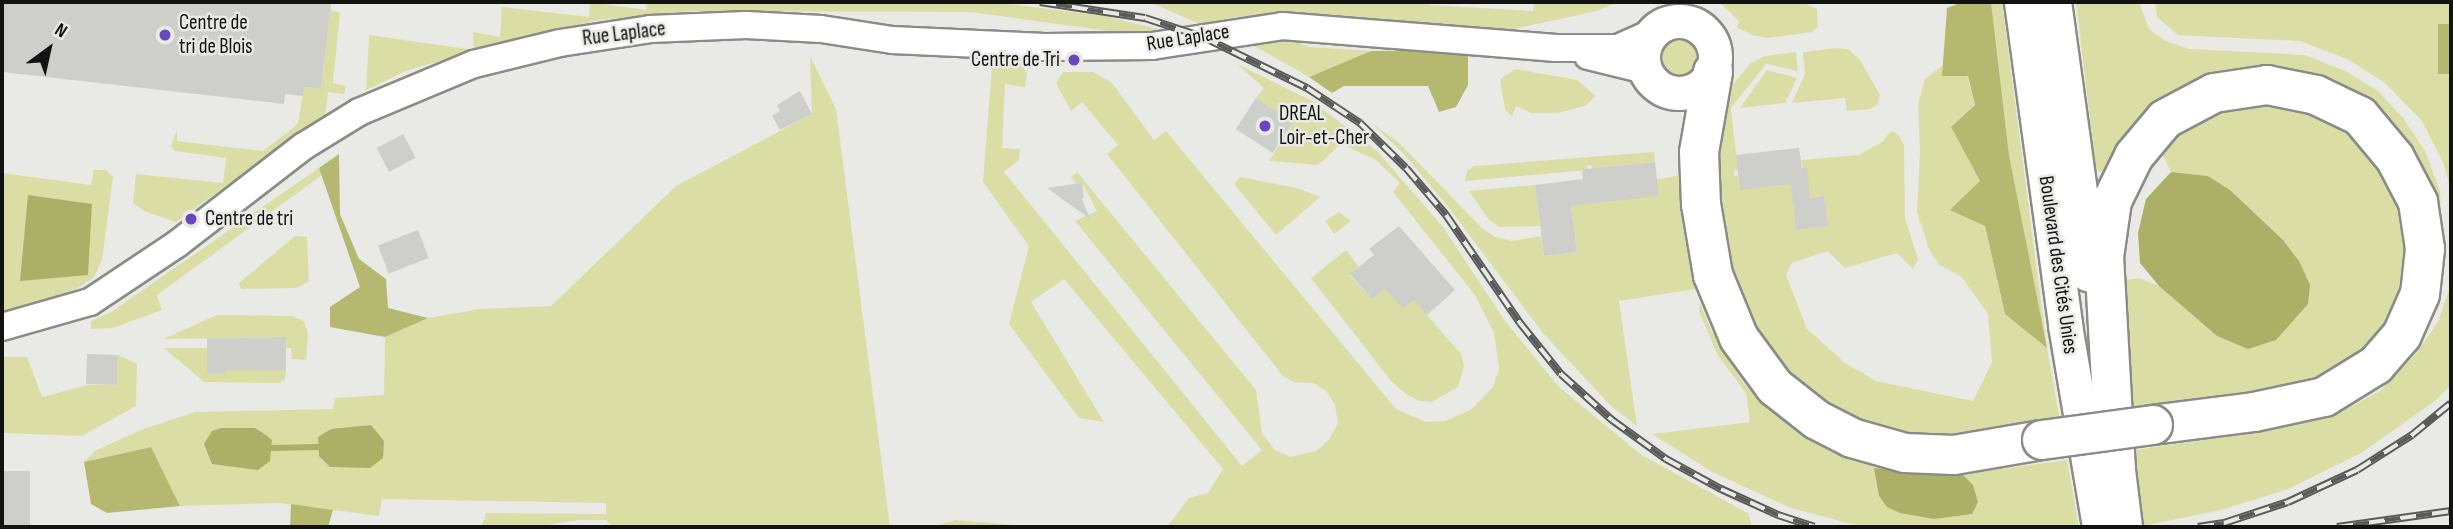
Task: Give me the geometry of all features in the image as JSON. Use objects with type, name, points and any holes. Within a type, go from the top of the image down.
[{"type":"highway","name":"Boulevard des Cités Unies","points":[[2052,2],[2123,527]]},
{"type":"highway","points":[[1713,72],[1699,152],[1701,204],[1713,275],[1739,338],[1775,387],[1817,420],[1852,438],[1905,453],[1954,455],[2042,440],[2153,425],[2254,412],[2324,397],[2376,365],[2402,335],[2420,294],[2425,249],[2418,202],[2395,158],[2360,117],[2316,95],[2267,85],[2214,93],[2165,119],[2134,156],[2112,201],[2104,257],[2116,471]]},
{"type":"main road","name":"Boulevard des Cités Unies","points":[[2021,2],[2065,325],[2099,527]]},
{"type":"main road","points":[[1668,15],[1703,29],[1714,49],[1713,72],[1697,89],[1673,94],[1661,89],[1645,70],[1643,50],[1668,15]]},
{"type":"street","points":[[1556,48],[1618,48],[1668,15]]},
{"type":"street","name":"Rue Laplace","points":[[2,327],[90,302],[177,244],[303,146],[359,112],[474,64],[560,43],[650,29],[746,25],[821,29],[892,40],[1045,47],[1152,46],[1242,30],[1282,26],[1556,48]]},
{"type":"street","points":[[1556,48],[1645,70]]},
{"type":"shaded area","points":[[590,2],[646,10],[647,2],[994,2],[1105,16],[1174,33],[1152,37],[971,12],[693,11],[599,20],[506,41],[406,71],[366,90],[369,35],[474,50],[473,32],[500,37],[502,7],[589,17]]},
{"type":"shaded area","points":[[1149,2],[1430,2],[1430,5],[1533,11],[1534,2],[1619,2],[1597,11],[1504,31],[1273,15],[1235,17],[1200,24]]},
{"type":"shaded area","points":[[1719,2],[1802,2],[1817,9],[1818,27],[1812,32],[1768,38],[1752,35],[1736,27],[1740,22]]},
{"type":"shaded area","points":[[1962,2],[1991,2],[2009,155],[2047,348],[2005,314],[1985,226],[1950,210],[1980,181],[1951,127],[1975,105],[1968,76],[1942,76],[1947,8]]},
{"type":"shaded area","points":[[1991,2],[2002,2],[2047,348],[2060,421],[1964,437],[1923,437],[1883,432],[1850,420],[1789,378],[1751,327],[1728,269],[1708,148],[1718,102],[1751,63],[1765,56],[1796,52],[1798,71],[1766,64],[1731,108],[1738,170],[1734,171],[1734,176],[1738,176],[1740,189],[1803,182],[1793,200],[1796,230],[1827,226],[1824,196],[1810,198],[1801,160],[1859,155],[1882,142],[1891,131],[1898,134],[1904,145],[1905,218],[1918,259],[1913,269],[1897,253],[1845,268],[1828,251],[1792,263],[1786,275],[1807,329],[1845,363],[1876,381],[1973,401],[1992,362],[1988,314],[1961,276],[1939,265],[1929,249],[1917,212],[1920,152],[1918,104],[1925,79],[1943,65],[1942,76],[1967,75],[1975,105],[1951,127],[1980,181],[1985,226],[2005,314],[2046,346],[2009,155]]},
{"type":"shaded area","points":[[2076,2],[2139,2],[2149,29],[2166,41],[2189,49],[2305,55],[2345,71],[2378,91],[2403,118],[2425,151],[2440,191],[2443,248],[2422,170],[2400,133],[2363,102],[2314,77],[2133,130],[2104,173],[2096,169]]},
{"type":"shaded area","points":[[2155,2],[2451,2],[2451,24],[2439,25],[2440,73],[2451,74],[2451,191],[2443,162],[2422,121],[2385,83],[2349,60],[2300,41],[2178,35],[2157,17]]},
{"type":"shaded area","points":[[330,9],[340,13],[333,83],[346,86],[344,94],[328,92],[325,118],[288,141],[176,222],[144,211],[133,203],[136,174],[223,183],[226,158],[175,151],[171,146],[177,130],[177,141],[263,151],[293,128],[298,123],[304,87],[321,89]]},
{"type":"shaded area","points":[[2438,24],[2451,24],[2451,74],[2438,74]]},
{"type":"shaded area","points":[[1681,25],[1703,34],[1712,56],[1703,78],[1681,87],[1659,78],[1650,56],[1659,34]]},
{"type":"shaded area","points":[[1287,37],[1309,47],[1371,51],[1309,77],[1247,42]]},
{"type":"shaded area","points":[[1848,49],[1860,60],[1880,95],[1878,104],[1871,109],[1847,111],[1845,98],[1792,103],[1805,74],[1803,52]]},
{"type":"shaded area","points":[[1468,50],[1468,85],[1456,107],[1439,112],[1428,86],[1344,86],[1332,93],[1309,77],[1371,51]]},
{"type":"shaded area","points":[[810,56],[836,109],[890,527],[613,527],[606,520],[579,520],[546,525],[482,525],[486,513],[606,514],[606,503],[382,499],[379,516],[279,503],[180,506],[151,447],[84,462],[95,451],[138,431],[195,412],[333,409],[335,398],[384,395],[385,337],[428,318],[480,309],[551,306],[676,186],[812,114]]},
{"type":"shaded area","points":[[1021,64],[1027,73],[1025,87],[1005,84],[1002,148],[1020,149],[1019,160],[1004,172],[1242,466],[1262,450],[1075,221],[1097,211],[1082,183],[1076,184],[1071,177],[1077,172],[1256,390],[1262,433],[1275,450],[1290,457],[1316,451],[1329,440],[1338,423],[1335,405],[1327,392],[1313,383],[1294,382],[1283,376],[1107,154],[1118,145],[1082,102],[1071,111],[1056,83],[1063,72],[1093,72],[1112,83],[1154,140],[1166,131],[1396,409],[1426,422],[1445,421],[1472,409],[1493,387],[1499,369],[1494,333],[1475,295],[1393,192],[1400,183],[1376,160],[1341,144],[1318,165],[1269,161],[1293,122],[1256,98],[1264,88],[1237,64],[1312,101],[1377,151],[1443,227],[1505,321],[1559,387],[1640,454],[1749,514],[1751,525],[1167,527],[1189,498],[1208,493],[1223,469],[1064,279],[1031,302],[1104,422],[1079,418],[1009,324],[1029,246],[983,182],[992,66]]},
{"type":"shaded area","points":[[1515,69],[1577,80],[1596,96],[1585,106],[1558,113],[1531,113],[1516,106],[1512,117],[1505,109],[1500,79]]},
{"type":"shaded area","points":[[1767,70],[1797,78],[1785,103],[1740,108]]},
{"type":"shaded area","points":[[2246,103],[2292,105],[2335,120],[2372,150],[2395,194],[2408,246],[2398,291],[2381,330],[2343,364],[2313,380],[2253,394],[2130,410],[2120,288],[2126,280],[2139,278],[2159,286],[2217,336],[2283,240],[2230,190],[2208,176],[2171,172],[2163,156],[2167,140],[2196,120]]},
{"type":"shaded area","points":[[1370,122],[1398,142],[1482,228],[1495,237],[1512,241],[1541,236],[1544,256],[1577,252],[1570,198],[1680,175],[1682,214],[1696,289],[1619,301],[1637,426],[1611,406],[1543,333],[1449,208],[1403,153]]},
{"type":"shaded area","points":[[1654,152],[1655,162],[1592,169],[1591,165],[1587,166],[1588,170],[1465,181],[1467,171],[1474,166]]},
{"type":"shaded area","points":[[339,154],[340,214],[359,259],[386,279],[388,308],[428,318],[385,337],[330,327],[330,307],[360,287],[319,168]]},
{"type":"shaded area","points":[[319,168],[322,175],[157,295],[162,310],[113,328],[91,329],[91,321],[111,312]]},
{"type":"shaded area","points":[[94,170],[106,170],[113,177],[102,260],[94,277],[78,288],[22,309],[2,313],[2,173],[91,185]]},
{"type":"shaded area","points":[[2171,172],[2208,176],[2230,190],[2283,240],[2299,261],[2310,285],[2308,304],[2276,340],[2248,349],[2217,336],[2159,286],[2140,263],[2138,233],[2146,199]]},
{"type":"shaded area","points":[[1240,177],[1297,188],[1320,197],[1276,235],[1234,184]]},
{"type":"shaded area","points":[[1535,185],[1540,226],[1499,227],[1489,220],[1469,191]]},
{"type":"shaded area","points":[[28,195],[92,204],[88,275],[20,281]]},
{"type":"shaded area","points":[[1339,212],[1351,221],[1334,234],[1325,221]]},
{"type":"shaded area","points":[[295,236],[307,237],[309,281],[297,288],[241,289],[239,283]]},
{"type":"shaded area","points":[[1346,250],[1359,267],[1350,275],[1372,299],[1385,289],[1414,300],[1461,354],[1464,366],[1458,387],[1431,402],[1420,401],[1407,395],[1391,381],[1311,278]]},
{"type":"shaded area","points":[[2451,284],[2451,385],[2435,401],[2361,453],[2288,489],[2221,510],[2143,526],[2135,450],[2270,430],[2335,415],[2380,391],[2415,355],[2438,322]]},
{"type":"shaded area","points":[[1700,303],[1711,330],[1744,384],[1773,413],[1803,435],[1838,454],[1874,467],[1909,472],[1957,475],[2067,460],[2079,527],[1863,527],[1791,508],[1712,472],[1652,434],[1750,422],[1746,393],[1717,354],[1699,311]]},
{"type":"shaded area","points":[[217,315],[293,316],[304,321],[308,334],[306,360],[292,359],[291,348],[286,348],[285,337],[163,339]]},
{"type":"shaded area","points":[[164,348],[207,348],[207,374],[224,374],[225,370],[286,370],[285,379],[279,383],[204,382]]},
{"type":"shaded area","points":[[118,355],[137,364],[136,406],[82,436],[2,433],[2,357],[27,357],[42,397],[87,385],[117,385]]},
{"type":"shaded area","points":[[371,425],[384,441],[383,458],[370,468],[330,467],[319,456],[318,437],[331,429]]},
{"type":"shaded area","points":[[221,428],[255,428],[266,435],[272,440],[270,461],[258,470],[212,464],[204,444],[212,431]]},
{"type":"shaded area","points":[[151,447],[180,506],[107,513],[91,504],[84,462]]},
{"type":"shaded area","points":[[1874,468],[1963,475],[1973,485],[1978,502],[1972,514],[1934,519],[1900,513],[1887,507],[1879,496]]},
{"type":"shaded area","points":[[291,504],[333,510],[328,527],[290,527]]},
{"type":"shaded area","points":[[955,520],[1041,527],[932,527]]},
{"type":"building","name":"Centre de tri de Blois","points":[[2,2],[331,2],[321,89],[304,87],[303,96],[285,94],[284,104],[2,72]]},
{"type":"building","points":[[800,91],[812,114],[780,130],[772,116],[780,111],[777,105]]},
{"type":"building","name":"DREAL Loir-et-Cher","points":[[1256,98],[1293,122],[1273,153],[1236,129]]},
{"type":"building","points":[[403,134],[416,158],[389,172],[377,148]]},
{"type":"building","points":[[1799,148],[1802,168],[1807,167],[1810,198],[1824,196],[1828,226],[1796,230],[1791,184],[1740,190],[1736,155]]},
{"type":"building","points":[[1655,162],[1659,196],[1571,206],[1577,252],[1544,256],[1535,185],[1583,179],[1582,171],[1587,169]]},
{"type":"building","points":[[1082,183],[1082,199],[1090,219],[1047,188]]},
{"type":"building","points":[[1399,226],[1455,290],[1427,315],[1414,300],[1403,309],[1385,289],[1372,299],[1350,274],[1374,255],[1369,249]]},
{"type":"building","points":[[418,230],[429,258],[389,273],[378,245]]},
{"type":"building","points":[[286,337],[286,370],[225,370],[225,374],[207,374],[207,338]]},
{"type":"building","points":[[87,354],[118,355],[117,385],[86,384]]},
{"type":"building","points":[[2,471],[30,471],[30,527],[2,527]]},
{"type":"waterway","points":[[271,448],[319,447]]},
{"type":"railway","points":[[1040,2],[1145,18],[1203,37],[1307,88],[1360,123],[1406,168],[1446,215],[1520,323],[1561,374],[1612,420],[1666,459],[1721,489],[1778,515],[1814,527]]},
{"type":"railway","points":[[2198,527],[2224,523],[2288,502],[2357,470],[2412,435],[2451,403]]},
{"type":"railway","points":[[2337,527],[2451,511]]},
{"type":"place","name":"Centre de tri de Blois","points":[[165,35]]},
{"type":"place","name":"Centre de Tri","points":[[1074,60]]},
{"type":"place","name":"DREAL Loir-et-Cher","points":[[1265,126]]},
{"type":"place","name":"Centre de tri","points":[[191,219]]}]
